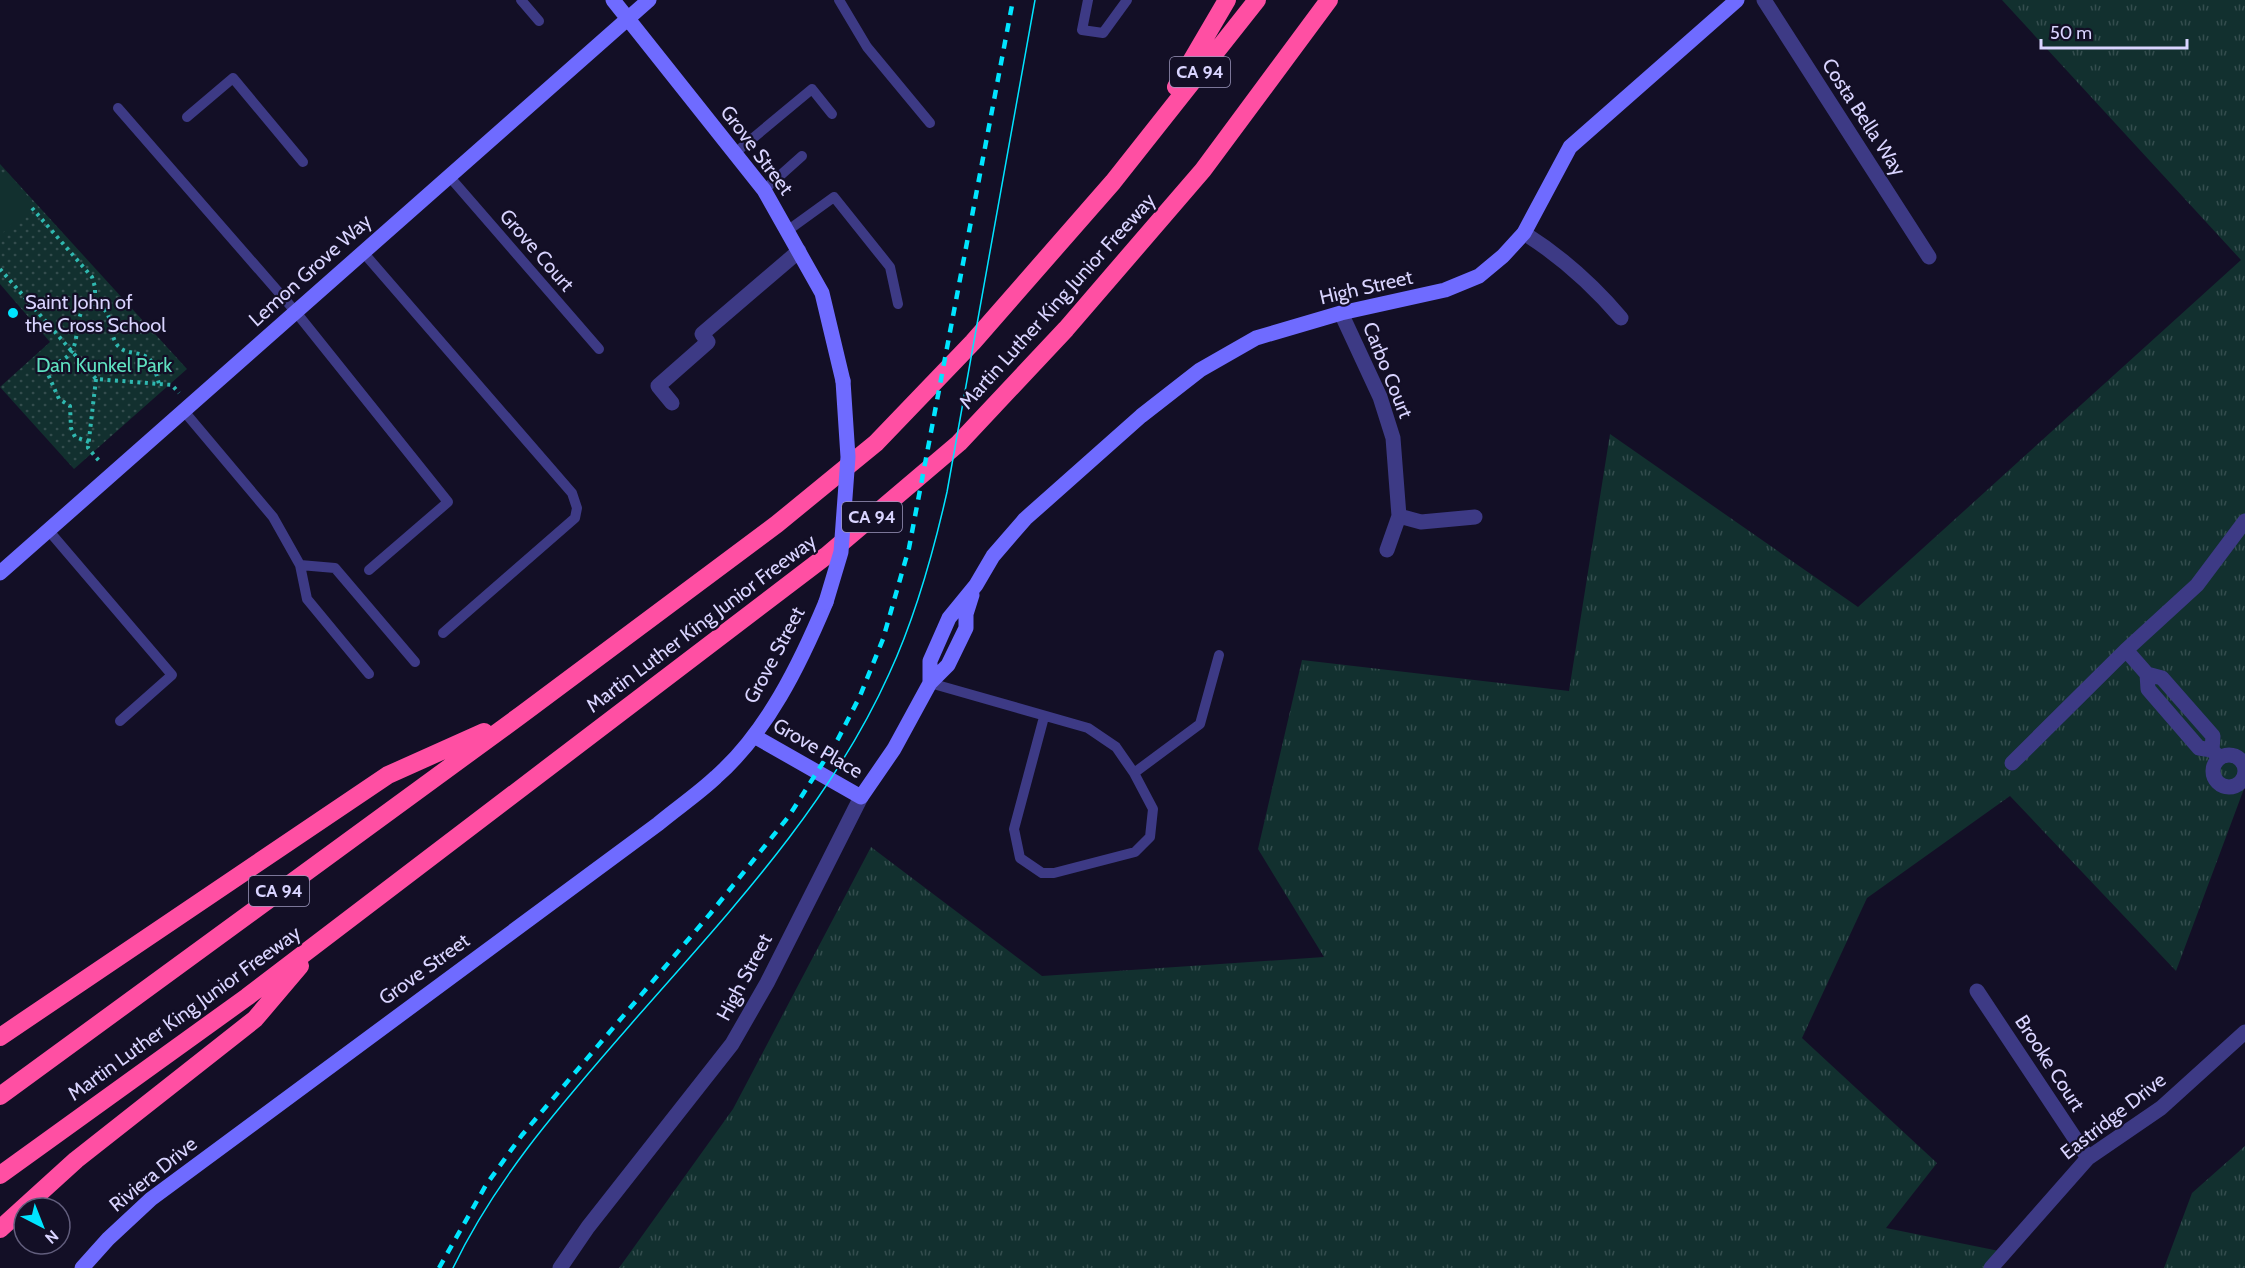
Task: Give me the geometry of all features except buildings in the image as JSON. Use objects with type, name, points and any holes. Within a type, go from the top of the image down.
[{"type":"highway","points":[[1143,143],[1227,0]]},
{"type":"highway","name":"Martin Luther King Junior Freeway","points":[[0,1096],[521,715],[777,524],[876,442],[973,342],[1143,143],[1257,0]]},
{"type":"highway","name":"Martin Luther King Junior Freeway","points":[[0,1175],[325,938],[826,556],[959,443],[1066,329],[1203,170],[1329,0]]},
{"type":"highway","points":[[0,1037],[388,775],[521,715]]},
{"type":"highway","points":[[0,1229],[76,1160],[255,1019],[325,938]]},
{"type":"main road","name":"Grove Street","points":[[256,1119],[658,824],[717,777],[754,736],[804,652],[826,602],[841,552],[848,457],[843,381],[822,293],[764,190],[613,0]]},
{"type":"main road","name":"Lemon Grove Way","points":[[0,573],[649,0]]},
{"type":"main road","name":"High Street","points":[[861,797],[894,749],[930,683],[930,661],[949,618],[976,585],[993,556],[1025,519],[1141,416],[1200,370],[1256,339],[1341,313],[1445,290],[1479,276],[1503,256],[1524,233],[1570,147],[1737,0]]},
{"type":"main road","name":"Grove Place","points":[[754,736],[861,797]]},
{"type":"main road","name":"Riviera Drive","points":[[82,1268],[108,1239],[151,1198],[256,1119]]},
{"type":"street","name":"Costa Bella Way","points":[[1764,0],[1929,257]]},
{"type":"street","points":[[1524,233],[1559,255],[1600,293],[1621,318]]},
{"type":"street","points":[[672,403],[658,386],[708,342],[702,334],[798,251]]},
{"type":"street","name":"Carbo Court","points":[[1341,313],[1380,397],[1393,438],[1399,516],[1388,550]]},
{"type":"street","points":[[1399,516],[1420,522],[1475,518]]},
{"type":"street","points":[[2012,763],[2126,650],[2197,585],[2245,521]]},
{"type":"street","points":[[2126,650],[2147,674],[2162,678],[2212,736],[2216,754],[2213,773],[2217,782],[2231,787],[2242,785],[2244,773],[2242,762],[2234,756],[2216,754]]},
{"type":"street","name":"High Street","points":[[560,1268],[588,1227],[732,1044],[767,983],[861,797]]},
{"type":"street","name":"Brooke Court","points":[[1977,991],[2088,1158]]},
{"type":"street","name":"Eastridge Drive","points":[[1991,1268],[2088,1158],[2161,1108],[2245,1032]]},
{"type":"lane","points":[[521,0],[539,21]]},
{"type":"lane","points":[[839,0],[867,47],[930,123]]},
{"type":"lane","points":[[1088,0],[1082,30],[1103,33],[1127,0]]},
{"type":"lane","points":[[187,117],[233,78],[303,162]]},
{"type":"lane","points":[[735,153],[812,89],[832,114]]},
{"type":"lane","points":[[118,108],[296,311],[448,502],[369,570]]},
{"type":"lane","points":[[764,190],[802,156]]},
{"type":"lane","name":"Grove Court","points":[[448,176],[599,349]]},
{"type":"lane","points":[[788,231],[834,197],[890,267],[898,304]]},
{"type":"lane","points":[[362,251],[572,493],[577,508],[575,518],[443,633]]},
{"type":"lane","points":[[187,407],[273,517],[300,565],[307,599],[369,674]]},
{"type":"lane","points":[[49,531],[172,675],[120,721]]},
{"type":"lane","points":[[300,565],[335,568],[415,662]]},
{"type":"lane","points":[[1134,773],[1200,724],[1219,654]]},
{"type":"lane","points":[[930,683],[1088,728],[1116,747],[1134,773],[1153,809],[1150,837],[1135,852],[1054,873],[1042,873],[1020,858],[1014,829],[1044,717]]},
{"type":"path","points":[[32,208],[92,277],[95,287],[95,306]]},
{"type":"path","points":[[0,269],[96,379],[172,385],[187,407]]},
{"type":"path","points":[[88,442],[75,437],[71,428],[70,406],[59,399],[47,372],[51,366],[67,357],[72,351],[76,340],[76,321],[83,309],[95,306],[103,309],[110,316],[112,333],[119,347],[129,353],[141,353],[152,362],[159,384]]},
{"type":"path","points":[[96,379],[88,448],[111,474]]},
{"type":"green space","points":[[2002,0],[2245,0],[2245,786],[2176,971],[2010,796],[1867,898],[1802,1038],[1937,1163],[1886,1228],[2004,1252],[1991,1268],[619,1268],[733,1109],[871,847],[1042,976],[1324,957],[1258,849],[1302,660],[1569,691],[1610,434],[1858,607],[2241,260]]},
{"type":"green space","name":"Dan Kunkel Park","points":[[0,164],[187,369],[74,469],[0,387],[50,342],[0,284]]},
{"type":"green space","points":[[8,173],[35,205],[0,235],[0,180]]},
{"type":"green space","points":[[2245,1146],[2245,1268],[2164,1268],[2192,1193]]},
{"type":"tram line","points":[[453,1268],[492,1199],[537,1136],[586,1076],[743,896],[808,812],[838,768],[889,674],[923,584],[947,492],[1035,0]]},
{"type":"railway","points":[[439,1268],[486,1185],[522,1135],[710,914],[789,816],[838,739],[860,696],[883,639],[909,548],[1013,0]]},
{"type":"place","name":"Saint John of the Cross School","points":[[13,313]]}]
